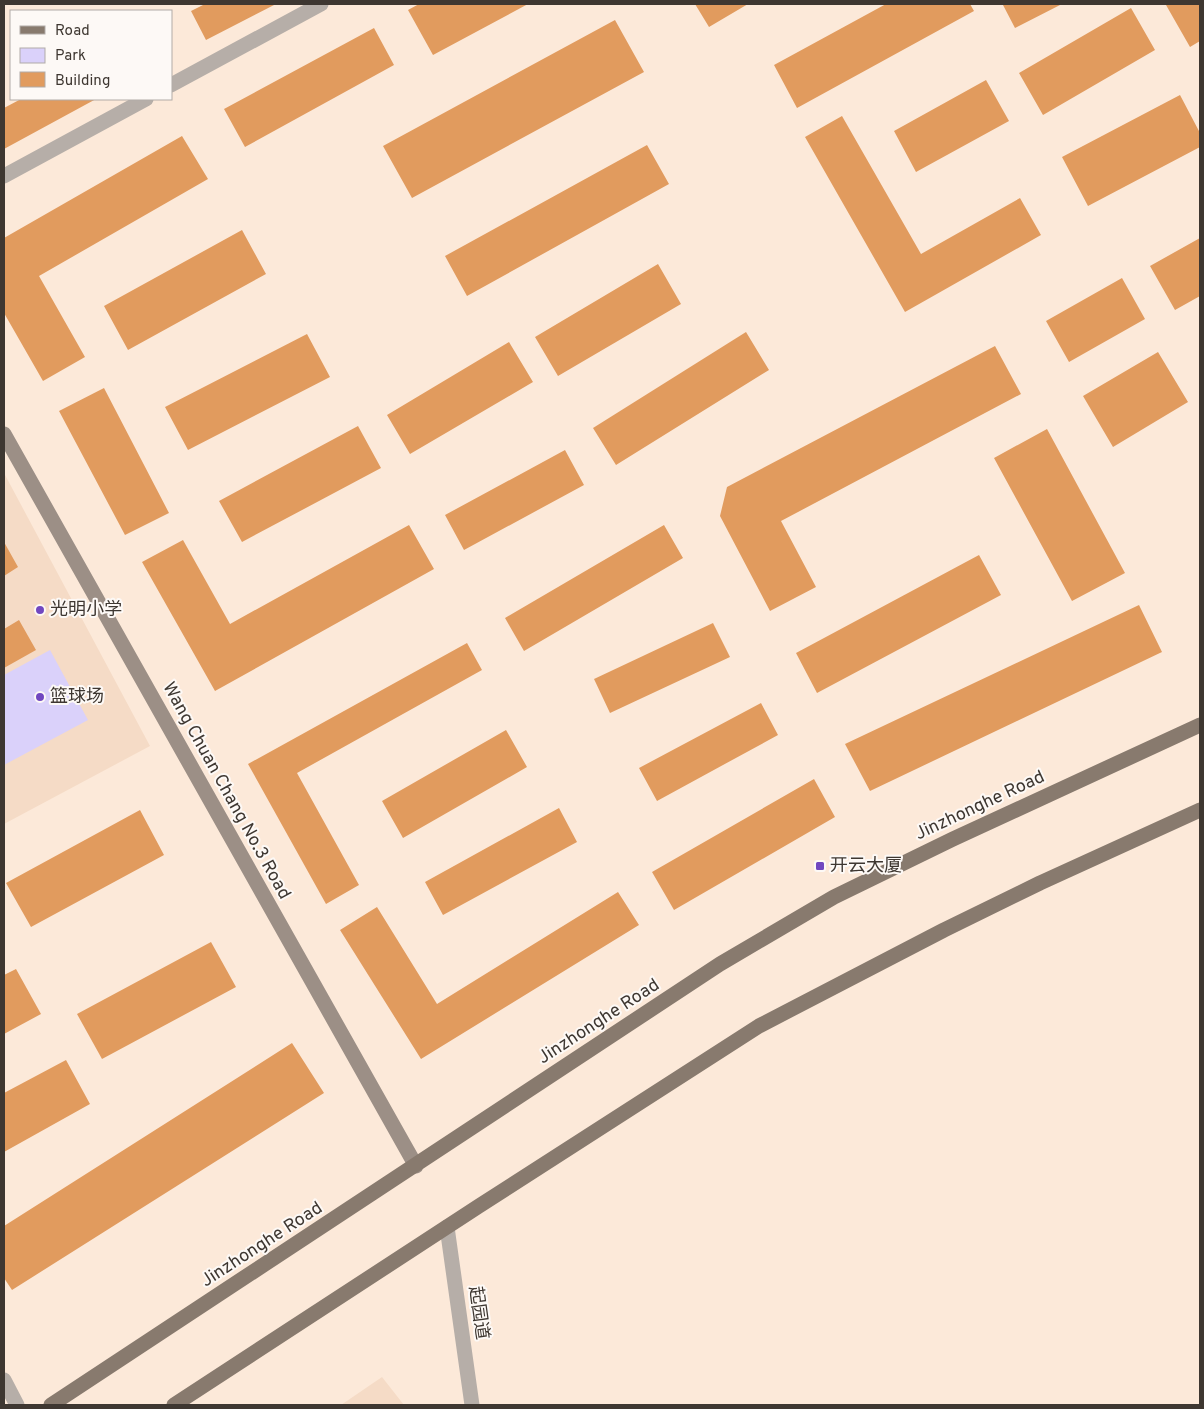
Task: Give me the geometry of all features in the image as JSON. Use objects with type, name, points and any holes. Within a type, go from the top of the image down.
[{"type":"main road","name":"Jinzhonghe Road","points":[[51,1405],[720,964],[834,898],[962,834],[1200,725]]},
{"type":"main road","points":[[174,1405],[759,1026],[944,930],[1040,883],[1200,810]]},
{"type":"street","points":[[172,84],[321,4]]},
{"type":"street","points":[[4,176],[144,100]]},
{"type":"street","name":"Wang Chuan Chang No.3 Road","points":[[4,434],[416,1166]]},
{"type":"street","name":"起园道","points":[[447,1227],[472,1405]]},
{"type":"street","points":[[4,1380],[17,1405]]},
{"type":"shaded area","name":"光明小学","points":[[4,473],[150,746],[4,824]]},
{"type":"shaded area","points":[[382,1377],[404,1405],[341,1405]]},
{"type":"green space","name":"篮球场","points":[[50,650],[88,720],[4,765],[4,675]]},
{"type":"building","points":[[205,4],[276,4],[206,40],[191,11]]},
{"type":"building","points":[[419,4],[528,4],[433,55],[408,10]]},
{"type":"building","points":[[695,4],[748,4],[709,27]]},
{"type":"building","points":[[886,4],[970,4],[974,11],[797,108],[774,65]]},
{"type":"building","points":[[1062,4],[1015,28],[1003,5]]},
{"type":"building","points":[[1200,4],[1200,41],[1190,47],[1166,5]]},
{"type":"building","points":[[1131,8],[1155,50],[1043,115],[1019,73]]},
{"type":"building","points":[[615,20],[644,72],[412,198],[383,146]]},
{"type":"building","points":[[374,28],[394,65],[245,147],[224,109]]},
{"type":"building","points":[[986,80],[1009,121],[916,172],[894,131]]},
{"type":"building","points":[[1180,95],[1200,133],[1200,147],[1088,206],[1062,157]]},
{"type":"building","points":[[19,100],[94,100],[4,149],[4,108]]},
{"type":"building","points":[[842,116],[921,254],[1020,198],[1041,235],[905,312],[805,137]]},
{"type":"building","points":[[182,136],[208,179],[39,276],[85,357],[43,381],[4,313],[4,238]]},
{"type":"building","points":[[647,145],[669,184],[467,296],[445,256]]},
{"type":"building","points":[[242,230],[266,274],[128,350],[104,306]]},
{"type":"building","points":[[1200,238],[1200,296],[1175,310],[1150,266]]},
{"type":"building","points":[[658,264],[681,304],[558,376],[535,337]]},
{"type":"building","points":[[1122,278],[1145,319],[1069,362],[1046,321]]},
{"type":"building","points":[[746,332],[769,370],[616,465],[593,428]]},
{"type":"building","points":[[307,334],[330,377],[188,450],[165,407]]},
{"type":"building","points":[[509,342],[533,382],[410,454],[387,415]]},
{"type":"building","points":[[995,346],[1021,394],[781,521],[816,587],[770,611],[720,516],[727,487]]},
{"type":"building","points":[[1158,352],[1188,402],[1113,447],[1083,396]]},
{"type":"building","points":[[104,388],[169,513],[125,535],[59,411]]},
{"type":"building","points":[[358,426],[381,468],[242,542],[219,501]]},
{"type":"building","points":[[1047,429],[1125,573],[1072,601],[994,458]]},
{"type":"building","points":[[565,450],[584,485],[464,550],[445,515]]},
{"type":"building","points":[[409,525],[434,569],[215,691],[142,562],[183,540],[230,624]]},
{"type":"building","points":[[664,525],[683,558],[524,651],[505,618]]},
{"type":"building","points":[[4,542],[18,567],[4,576]]},
{"type":"building","points":[[979,555],[1001,595],[817,693],[796,653]]},
{"type":"building","points":[[1139,605],[1162,652],[870,791],[845,744]]},
{"type":"building","points":[[19,620],[36,650],[4,668],[4,629]]},
{"type":"building","points":[[713,623],[730,657],[610,713],[594,679]]},
{"type":"building","points":[[467,643],[482,670],[297,773],[359,885],[326,904],[248,764]]},
{"type":"building","points":[[761,703],[778,735],[657,801],[639,768]]},
{"type":"building","points":[[506,730],[527,767],[403,838],[382,801]]},
{"type":"building","points":[[814,779],[835,817],[674,910],[652,872]]},
{"type":"building","points":[[559,808],[577,842],[443,915],[425,882]]},
{"type":"building","points":[[140,810],[164,855],[31,927],[6,883]]},
{"type":"building","points":[[618,892],[639,925],[421,1059],[340,930],[377,907],[437,1004]]},
{"type":"building","points":[[211,942],[236,987],[102,1059],[77,1014]]},
{"type":"building","points":[[16,969],[41,1014],[4,1034],[4,975]]},
{"type":"building","points":[[292,1043],[324,1093],[12,1290],[4,1278],[4,1226]]},
{"type":"building","points":[[66,1060],[90,1104],[4,1152],[4,1093]]},
{"type":"place","name":"光明小学","points":[[40,610]]},
{"type":"place","name":"篮球场","points":[[40,697]]},
{"type":"place","name":"开云大厦","points":[[820,866]]}]
